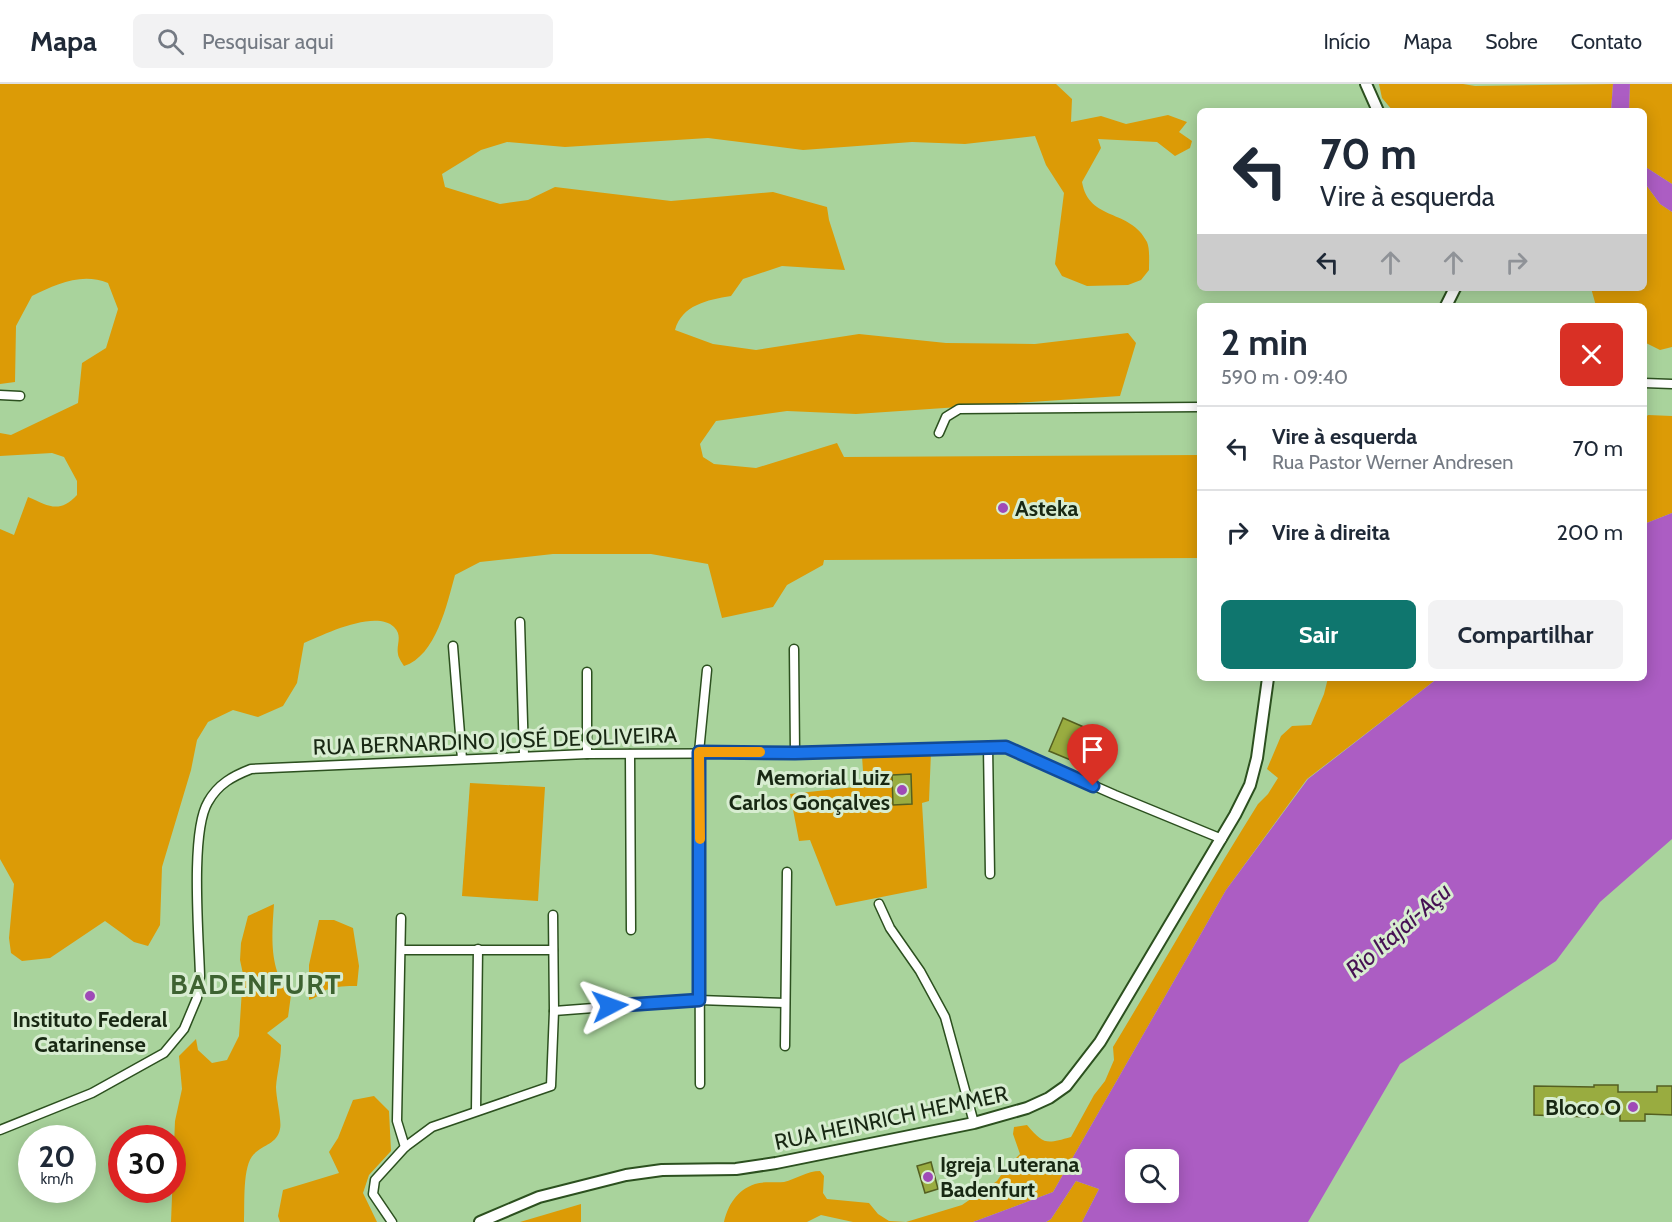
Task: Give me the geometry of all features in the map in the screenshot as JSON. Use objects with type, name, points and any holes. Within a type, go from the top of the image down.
[{"type":"street","points":[[1366,84],[1377,108]]},
{"type":"street","points":[[1647,383],[1672,384]]},
{"type":"street","points":[[0,395],[20,396]]},
{"type":"street","points":[[939,433],[946,417],[958,409],[1197,407]]},
{"type":"street","points":[[520,622],[524,756]]},
{"type":"street","points":[[453,646],[462,759]]},
{"type":"street","points":[[794,649],[795,753]]},
{"type":"street","points":[[700,1084],[699,752],[706,670]]},
{"type":"street","points":[[587,672],[587,754]]},
{"type":"street","name":"RUA HEINRICH HEMMER","points":[[480,1222],[539,1197],[626,1175],[662,1170],[736,1169],[776,1163],[974,1123],[1027,1108],[1049,1098],[1066,1086],[1100,1042],[1222,839],[1250,785],[1257,758],[1268,681]]},
{"type":"street","points":[[988,746],[990,874]]},
{"type":"street","name":"RUA BERNARDINO JOSÉ DE OLIVEIRA","points":[[0,1130],[92,1093],[164,1053],[184,1029],[197,998],[200,976],[198,830],[208,802],[228,778],[251,769],[587,754],[795,753],[1006,747],[1222,839]]},
{"type":"street","points":[[630,754],[631,930]]},
{"type":"street","points":[[785,1046],[787,873]]},
{"type":"street","points":[[879,903],[890,928],[920,971],[945,1017],[974,1123]]},
{"type":"street","points":[[392,1222],[373,1194],[375,1180],[405,1147],[432,1127],[551,1086],[554,915]]},
{"type":"street","points":[[401,918],[397,1121],[405,1147]]},
{"type":"street","points":[[476,1111],[478,949]]},
{"type":"street","points":[[402,950],[553,950]]},
{"type":"street","points":[[554,1011],[699,1000],[785,1003]]},
{"type":"shaded area","points":[[0,84],[1056,84],[1072,99],[1071,122],[1101,116],[1126,124],[1168,115],[1187,122],[1179,132],[1192,141],[1190,148],[1175,156],[1157,142],[1098,139],[1101,148],[1082,182],[1086,195],[1101,210],[1131,224],[1140,231],[1147,242],[1149,270],[1141,280],[1128,285],[1087,286],[1062,276],[1055,264],[1064,193],[1046,165],[1035,136],[965,144],[912,142],[803,150],[708,138],[565,147],[507,142],[481,150],[442,174],[445,187],[500,204],[528,200],[555,187],[671,201],[773,192],[827,207],[845,270],[782,266],[743,279],[731,296],[713,299],[689,309],[678,322],[675,330],[713,344],[756,350],[859,334],[946,343],[1035,344],[1128,333],[1136,343],[1120,396],[856,414],[787,411],[716,421],[700,444],[703,457],[714,464],[756,468],[837,443],[844,457],[1197,455],[1197,558],[824,560],[823,565],[787,585],[773,607],[722,618],[708,564],[651,554],[553,554],[480,562],[455,575],[438,628],[424,652],[415,660],[404,666],[398,655],[397,630],[385,622],[362,622],[349,625],[304,643],[297,683],[283,706],[258,717],[233,710],[208,722],[197,740],[191,770],[162,867],[160,925],[148,946],[134,942],[105,921],[50,958],[22,961],[11,953],[9,938],[14,884],[0,859],[0,529],[14,535],[28,497],[54,506],[65,505],[77,495],[77,481],[64,457],[52,453],[0,456],[0,433],[11,435],[78,403],[82,363],[106,348],[118,309],[108,283],[79,279],[50,287],[32,296],[16,326],[15,382],[0,384]]},
{"type":"shaded area","points":[[1379,84],[1475,86],[1613,84],[1611,108],[1390,108],[1382,98]]},
{"type":"shaded area","points":[[1630,84],[1672,84],[1672,184],[1647,168],[1647,108],[1629,108]]},
{"type":"shaded area","points":[[1647,186],[1660,204],[1672,212],[1672,347],[1660,350],[1647,344],[1647,303],[1595,303],[1592,291],[1647,291]]},
{"type":"shaded area","points":[[1647,416],[1672,416],[1672,513],[1647,523]]},
{"type":"shaded area","points":[[1327,681],[1434,681],[1307,779],[1226,890],[1053,1192],[973,1222],[906,1222],[962,1205],[997,1181],[1020,1154],[1013,1134],[1014,1127],[1027,1125],[1042,1139],[1051,1142],[1071,1137],[1094,1095],[1105,1081],[1114,1060],[1113,1047],[1239,834],[1278,778],[1267,769],[1281,736],[1292,726],[1311,725]]},
{"type":"shaded area","points":[[931,752],[929,801],[922,803],[927,888],[836,906],[810,840],[799,841],[790,794],[864,786],[862,756]]},
{"type":"shaded area","points":[[470,783],[545,787],[538,901],[462,896]]},
{"type":"shaded area","points":[[274,904],[272,940],[275,964],[278,975],[291,995],[288,1017],[267,1033],[281,1045],[276,1087],[280,1129],[273,1141],[250,1159],[244,1196],[244,1222],[171,1222],[172,1203],[186,1203],[186,1125],[175,1125],[182,1089],[179,1056],[196,1039],[198,1050],[212,1063],[227,1060],[239,1036],[243,974],[240,960],[241,943],[248,916]]},
{"type":"shaded area","points":[[319,920],[334,920],[353,928],[359,966],[357,986],[330,989],[309,1000],[309,965]]},
{"type":"shaded area","points":[[374,1096],[389,1111],[391,1151],[369,1175],[363,1193],[377,1222],[280,1222],[278,1216],[283,1190],[339,1173],[329,1152],[338,1138],[353,1100]]},
{"type":"shaded area","points":[[820,1171],[824,1176],[823,1193],[827,1199],[869,1203],[878,1214],[889,1221],[906,1222],[853,1222],[821,1215],[807,1222],[724,1222],[734,1199],[743,1190],[755,1184],[784,1182]]},
{"type":"shaded area","points":[[1076,1181],[1099,1189],[1082,1222],[1046,1222],[1051,1219]]},
{"type":"shaded area","points":[[581,1204],[581,1222],[520,1222]]},
{"type":"water","points":[[1613,84],[1630,84],[1629,108],[1611,108]]},
{"type":"water","points":[[1647,168],[1672,184],[1672,212],[1660,204],[1647,186]]},
{"type":"water","name":"Rio Itajaí-Açu","points":[[1672,513],[1672,839],[1600,902],[1556,961],[1400,1064],[1308,1222],[1082,1222],[1099,1189],[1076,1181],[1051,1219],[1046,1222],[973,1222],[1053,1192],[1226,890],[1308,779],[1434,681],[1647,681],[1647,523]]},
{"type":"building","points":[[1063,718],[1086,728],[1073,761],[1049,751]]},
{"type":"building","name":"Memorial Luiz Carlos Gonçalves","points":[[911,774],[912,804],[893,805],[892,775]]},
{"type":"building","points":[[1594,1085],[1618,1085],[1618,1092],[1657,1092],[1657,1086],[1672,1086],[1672,1115],[1645,1114],[1645,1121],[1620,1121],[1620,1114],[1589,1114],[1589,1117],[1534,1115],[1534,1086],[1594,1087]]},
{"type":"building","name":"Igreja Luterana Badenfurt","points":[[931,1162],[938,1189],[925,1193],[917,1166]]},
{"type":"slow traffic","points":[[700,839],[699,752],[760,752]]},
{"type":"place","name":"Asteka","points":[[1003,508]]},
{"type":"place","name":"Memorial Luiz Carlos Gonçalves","points":[[902,790]]},
{"type":"place","name":"Instituto Federal Catarinense","points":[[90,996]]},
{"type":"place","name":"Bloco O","points":[[1633,1107]]},
{"type":"place","name":"Igreja Luterana Badenfurt","points":[[928,1177]]},
{"type":"district","name":"BADENFURT","points":[[256,984]]},
{"type":"route","points":[[610,1006],[699,1000],[699,752],[795,753],[859,749],[1006,747],[1093,786]]}]
